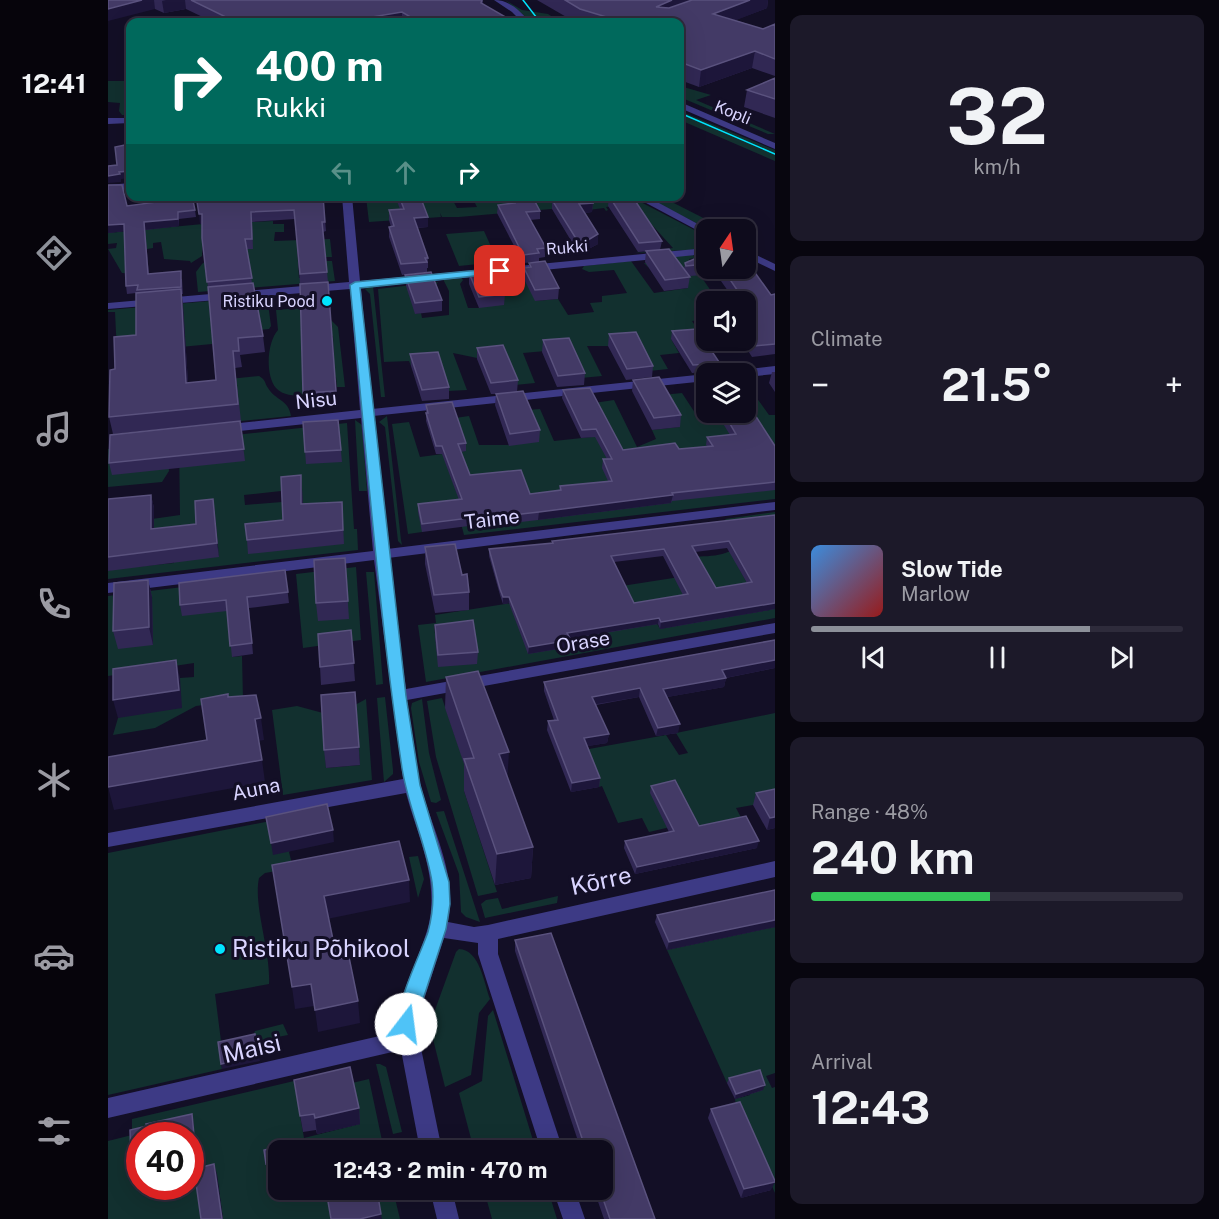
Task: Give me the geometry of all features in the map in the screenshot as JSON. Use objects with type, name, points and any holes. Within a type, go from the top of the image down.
[{"type":"street","points":[[498,0],[515,10],[522,18]]},
{"type":"street","name":"Kopli","points":[[684,107],[775,146]]},
{"type":"street","points":[[108,121],[126,121]]},
{"type":"street","points":[[108,188],[126,186]]},
{"type":"street","points":[[347,201],[398,696],[412,785],[440,882],[441,904],[437,929],[409,1009],[406,1024],[429,1140]]},
{"type":"street","points":[[647,201],[696,227]]},
{"type":"street","name":"Rukki","points":[[108,306],[696,252]]},
{"type":"street","points":[[756,258],[775,268]]},
{"type":"street","points":[[756,372],[775,370]]},
{"type":"street","name":"Nisu","points":[[207,431],[696,378]]},
{"type":"street","name":"Taime","points":[[108,588],[775,506]]},
{"type":"street","name":"Orase","points":[[398,696],[775,628]]},
{"type":"street","name":"Auna","points":[[108,840],[412,785]]},
{"type":"street","name":"Kõrre","points":[[437,929],[474,935],[488,933],[775,869]]},
{"type":"street","points":[[488,933],[488,954],[549,1140]]},
{"type":"street","name":"Maisi","points":[[108,1108],[408,1039]]},
{"type":"street","points":[[443,1200],[448,1219]]},
{"type":"street","points":[[567,1200],[574,1219]]},
{"type":"green space","points":[[505,0],[522,10],[548,14],[554,18],[527,18]]},
{"type":"green space","points":[[108,81],[126,81],[126,115],[122,115],[119,111],[120,103],[108,102]]},
{"type":"green space","points":[[684,87],[711,95],[696,100],[775,134],[768,134],[684,99]]},
{"type":"green space","points":[[684,113],[775,150],[775,161],[684,122]]},
{"type":"green space","points":[[366,201],[453,201],[457,208],[477,207],[474,201],[509,201],[511,204],[518,201],[639,201],[696,231],[696,250],[635,253],[673,248],[632,203],[606,207],[608,210],[606,211],[604,208],[588,210],[586,206],[459,217],[442,217],[440,213],[441,217],[369,222]]},
{"type":"green space","points":[[653,201],[670,201],[705,219],[696,219],[696,223]]},
{"type":"green space","points":[[273,221],[273,224],[284,224],[284,232],[275,232],[274,241],[330,239],[332,257],[325,257],[324,244],[297,246],[299,278],[327,276],[326,261],[332,261],[335,281],[198,292],[196,272],[202,264],[252,222]]},
{"type":"green space","points":[[203,224],[202,256],[191,263],[190,261],[164,259],[161,242],[153,243],[153,248],[147,249],[146,244],[127,269],[148,267],[148,270],[138,274],[122,273],[108,249],[116,248],[117,243],[108,244],[108,233]]},
{"type":"green space","points":[[484,231],[498,262],[459,266],[446,234]]},
{"type":"green space","points":[[693,255],[695,258],[689,259],[696,269],[696,279],[703,279],[711,291],[696,291],[696,320],[692,321],[696,327],[696,351],[712,351],[720,363],[671,339],[679,353],[660,355],[668,369],[649,371],[608,346],[587,346],[602,376],[581,378],[568,349],[523,353],[535,383],[515,385],[482,359],[453,353],[467,390],[448,391],[438,363],[411,366],[409,361],[384,362],[378,289],[438,282],[415,314],[421,313],[422,318],[449,315],[449,291],[443,279],[461,277],[463,280],[460,284],[468,308],[479,308],[481,276],[547,269],[535,301],[558,299],[568,315],[594,312],[590,303],[602,302],[602,296],[627,293],[614,270],[589,272],[582,269],[584,266],[631,261],[654,293],[688,288],[644,263],[677,260],[675,256]]},
{"type":"green space","points":[[373,286],[385,397],[381,397],[370,294],[365,289]]},
{"type":"green space","points":[[267,296],[271,326],[269,329],[213,335],[212,344],[117,353],[115,312],[108,312],[108,310]]},
{"type":"green space","points":[[301,308],[301,321],[331,320],[338,327],[345,387],[337,387],[336,377],[304,378],[303,396],[285,394],[276,388],[270,375],[269,359],[274,335],[278,330],[276,310]],"holes":[[[333,336],[334,359],[303,361],[303,337]]]},
{"type":"green space","points":[[259,376],[271,392],[285,403],[291,416],[182,427],[180,396],[210,381]]},
{"type":"green space","points":[[682,393],[696,414],[696,423],[756,423],[756,397],[769,415],[775,415],[775,499],[464,535],[457,508],[422,532],[408,534],[392,424],[409,422],[420,457],[465,451],[455,418],[469,416],[479,445],[509,445],[526,410],[540,409],[554,441],[610,435],[594,403],[614,400],[637,447],[656,439],[652,430],[679,427],[662,395]]},
{"type":"green space","points":[[387,416],[402,545],[398,541],[385,427],[379,422]]},
{"type":"green space","points":[[355,420],[362,425],[367,491],[359,491]]},
{"type":"green space","points":[[347,423],[354,529],[357,529],[358,550],[108,579],[108,571],[115,569],[145,520],[180,515],[179,441]],"holes":[[[281,491],[282,502],[245,505],[244,495]],[[311,518],[344,543],[311,547]],[[173,540],[174,563],[134,567]]]},
{"type":"green space","points":[[167,443],[169,471],[162,482],[108,487],[108,449]]},
{"type":"green space","points":[[775,512],[775,521],[737,565],[746,581],[775,572],[775,618],[426,682],[418,625],[436,623],[435,615],[686,576],[686,557],[722,554],[729,552],[739,544],[725,519]],"holes":[[[715,595],[770,610],[728,617]],[[649,608],[702,621],[660,629]],[[471,624],[439,667],[434,626]]]},
{"type":"green space","points":[[356,567],[361,640],[303,648],[296,574]]},
{"type":"green space","points":[[366,572],[374,572],[383,684],[376,685]]},
{"type":"green space","points":[[233,581],[233,657],[242,656],[243,700],[196,706],[155,728],[113,735],[118,718],[180,678],[194,677],[194,663],[108,676],[108,596]]},
{"type":"green space","points":[[385,697],[393,774],[384,782],[377,698]]},
{"type":"green space","points":[[442,698],[473,789],[464,791],[497,892],[478,896],[436,757],[427,701]]},
{"type":"green space","points":[[366,699],[372,780],[283,795],[272,710],[297,706],[323,713],[326,768],[360,765],[355,705]]},
{"type":"green space","points":[[422,699],[429,753],[441,800],[436,803],[431,802],[419,762],[411,708],[412,703]]},
{"type":"green space","points":[[775,713],[775,801],[736,808],[744,823],[685,835],[679,825],[649,832],[642,818],[618,823],[602,786],[599,787],[578,751],[666,735],[679,755],[688,753],[676,733]]},
{"type":"green space","name":"Ristiku Põhikool","points":[[326,810],[289,852],[293,868],[265,873],[259,878],[258,902],[269,984],[215,994],[221,1041],[253,1036],[255,1031],[283,1024],[288,1035],[220,1048],[222,1069],[108,1095],[108,853]]},
{"type":"green space","points":[[444,811],[480,922],[466,917],[461,912],[459,874],[436,812]]},
{"type":"green space","points":[[418,856],[424,879],[418,898],[409,857]]},
{"type":"green space","points":[[558,896],[557,903],[485,918],[481,904],[486,900],[498,898],[502,909]]},
{"type":"green space","points":[[775,927],[775,1073],[766,1076],[772,1088],[775,1087],[775,1193],[736,1106],[735,1099],[750,1095],[743,1079],[727,1083],[667,950]]},
{"type":"green space","points":[[459,949],[472,955],[476,961],[490,999],[479,1013],[471,1075],[445,1087],[431,1031],[435,1010]]},
{"type":"green space","points":[[493,1010],[533,1140],[471,1140],[459,1093],[482,1081],[488,1016]]},
{"type":"green space","points":[[376,1064],[386,1067],[402,1132],[393,1134]]},
{"type":"green space","points":[[369,1079],[382,1140],[268,1140],[268,1200],[328,1200],[331,1219],[223,1219],[217,1175],[203,1219],[108,1219],[108,1141],[126,1136],[126,1200],[204,1200],[204,1122],[193,1122],[193,1120],[132,1122],[132,1119],[294,1081],[304,1138],[360,1124],[352,1083]]},
{"type":"green space","points":[[378,1200],[395,1200],[400,1219],[381,1219]]},
{"type":"green space","points":[[487,1200],[551,1200],[557,1219],[492,1219]]},
{"type":"building","points":[[108,0],[142,0],[108,9]]},
{"type":"building","points":[[191,0],[482,0],[481,3],[507,18],[412,18],[402,12],[366,18],[228,18]]},
{"type":"building","points":[[565,0],[672,0],[656,7],[669,8],[692,0],[750,0],[713,14],[763,29],[775,24],[775,59],[755,51],[701,70],[684,64],[684,18],[610,18],[580,9]]},
{"type":"building","points":[[775,78],[775,99],[747,90]]},
{"type":"building","points":[[126,145],[126,171],[108,176],[108,166],[117,165],[115,147]]},
{"type":"building","points":[[108,185],[122,185],[127,206],[157,201],[193,201],[195,210],[178,212],[178,219],[144,222],[148,274],[181,271],[181,287],[137,290],[138,285],[126,286],[124,224],[108,225]]},
{"type":"building","points":[[197,201],[323,201],[325,222],[322,222],[327,272],[300,274],[294,210],[251,212],[252,239],[245,239],[252,278],[207,282],[202,214],[199,214]]},
{"type":"building","points":[[401,201],[422,201],[428,217],[414,218],[428,258],[425,258],[427,262],[401,264],[389,227],[394,226],[389,210],[404,209]]},
{"type":"building","points":[[514,201],[535,201],[540,211],[526,212],[546,248],[537,249],[539,253],[523,255],[498,205],[515,203]]},
{"type":"building","points":[[553,201],[592,201],[593,203],[579,204],[598,234],[580,245]]},
{"type":"building","points":[[612,201],[635,201],[662,241],[639,243]]},
{"type":"building","points":[[669,249],[690,277],[665,280],[646,251]]},
{"type":"building","points":[[696,258],[696,265],[686,266],[685,263]]},
{"type":"building","points":[[545,261],[559,288],[535,290],[524,268],[531,267],[529,263]]},
{"type":"building","points":[[494,270],[505,294],[479,297],[469,273]]},
{"type":"building","points":[[431,272],[442,300],[415,303],[405,275]]},
{"type":"building","points":[[756,274],[771,295],[775,294],[775,344],[756,346],[756,291],[738,291],[730,279],[756,279]]},
{"type":"building","points":[[328,282],[336,391],[303,393],[300,284]]},
{"type":"building","points":[[253,283],[263,336],[238,338],[239,351],[233,351],[238,404],[109,417],[110,370],[115,369],[114,337],[136,335],[136,293],[181,289],[186,383],[216,380],[208,287]]},
{"type":"building","points":[[696,329],[696,351],[712,351],[720,363],[693,365],[672,331]]},
{"type":"building","points":[[636,332],[653,366],[627,369],[609,334]]},
{"type":"building","points":[[569,338],[585,373],[558,376],[543,340]]},
{"type":"building","points":[[503,345],[518,380],[491,383],[477,348]]},
{"type":"building","points":[[438,352],[449,387],[422,390],[410,354]]},
{"type":"building","points":[[659,377],[681,415],[654,418],[633,380]]},
{"type":"building","points":[[590,388],[623,450],[675,443],[679,449],[713,446],[707,437],[736,434],[730,423],[756,423],[756,417],[775,446],[775,482],[672,493],[673,495],[539,512],[422,524],[418,504],[462,499],[442,446],[436,446],[426,413],[428,413],[426,405],[452,402],[466,443],[458,444],[470,475],[521,470],[530,494],[561,490],[560,486],[612,481],[603,459],[612,459],[596,429],[582,430],[563,390]]},
{"type":"building","points":[[523,391],[540,430],[510,434],[496,394]]},
{"type":"building","points":[[338,420],[341,450],[305,452],[303,422]]},
{"type":"building","points":[[240,421],[244,449],[109,463],[110,435]]},
{"type":"building","points":[[301,475],[301,504],[342,502],[343,530],[247,540],[245,524],[283,520],[281,477]]},
{"type":"building","points":[[151,495],[151,529],[196,524],[195,501],[213,499],[217,543],[108,557],[108,499]]},
{"type":"building","points":[[775,515],[775,603],[661,622],[659,618],[567,633],[571,640],[529,647],[509,597],[503,597],[489,549],[553,543],[552,541]],"holes":[[[729,541],[752,582],[716,588],[692,546]],[[664,549],[688,594],[634,603],[611,556]]]},
{"type":"building","points":[[455,544],[462,575],[467,574],[469,592],[434,595],[425,547]]},
{"type":"building","points":[[345,558],[348,601],[316,603],[314,560]]},
{"type":"building","points":[[285,570],[288,592],[247,597],[252,643],[230,646],[226,600],[180,605],[179,583]]},
{"type":"building","points":[[148,580],[149,627],[113,631],[114,583]]},
{"type":"building","points":[[473,620],[478,652],[438,655],[435,625]]},
{"type":"building","points":[[351,630],[354,663],[320,667],[318,634]]},
{"type":"building","points":[[775,640],[775,660],[722,670],[726,678],[663,689],[680,724],[658,728],[640,688],[592,697],[609,734],[584,738],[600,778],[572,783],[548,721],[558,720],[544,682]]},
{"type":"building","points":[[176,660],[179,690],[113,700],[113,669]]},
{"type":"building","points":[[478,671],[509,752],[499,754],[533,847],[497,854],[464,759],[474,758],[446,677]]},
{"type":"building","points":[[355,692],[359,747],[324,750],[321,695]]},
{"type":"building","points":[[228,694],[228,697],[256,695],[261,718],[255,719],[262,760],[108,787],[108,757],[207,740],[201,699]]},
{"type":"building","points":[[675,780],[699,826],[746,816],[759,841],[637,867],[625,841],[674,831],[651,786]]},
{"type":"building","points":[[775,789],[775,817],[770,818],[756,793]]},
{"type":"building","points":[[327,804],[333,830],[271,843],[266,817]]},
{"type":"building","points":[[399,841],[409,880],[324,896],[337,959],[349,957],[358,1001],[315,1010],[311,984],[292,987],[272,865]]},
{"type":"building","points":[[775,890],[775,920],[669,942],[657,915]]},
{"type":"building","points":[[551,933],[655,1219],[610,1219],[603,1200],[613,1200],[613,1140],[583,1140],[515,940]]},
{"type":"building","points":[[255,1034],[259,1055],[221,1064],[218,1042]]},
{"type":"building","points":[[350,1067],[359,1108],[315,1118],[314,1114],[300,1116],[294,1080]]},
{"type":"building","points":[[760,1070],[765,1085],[736,1094],[729,1078]]},
{"type":"building","points":[[740,1102],[775,1182],[744,1189],[711,1109]]},
{"type":"building","points":[[192,1114],[193,1122],[155,1122]]},
{"type":"building","points":[[268,1149],[268,1164],[266,1164],[264,1150]]},
{"type":"building","points":[[214,1164],[222,1219],[201,1219],[198,1200],[204,1200],[204,1166]]},
{"type":"building","points":[[328,1200],[379,1200],[381,1214],[360,1219],[331,1219]]},
{"type":"tram line","points":[[523,0],[537,18]]},
{"type":"tram line","points":[[684,115],[775,154]]},
{"type":"place","name":"Ristiku Pood","points":[[327,301]]},
{"type":"place","name":"Ristiku Põhikool","points":[[220,949]]},
{"type":"route","points":[[406,1024],[409,1009],[437,929],[441,904],[440,882],[437,864],[412,785],[398,696],[355,285],[500,271]]}]
